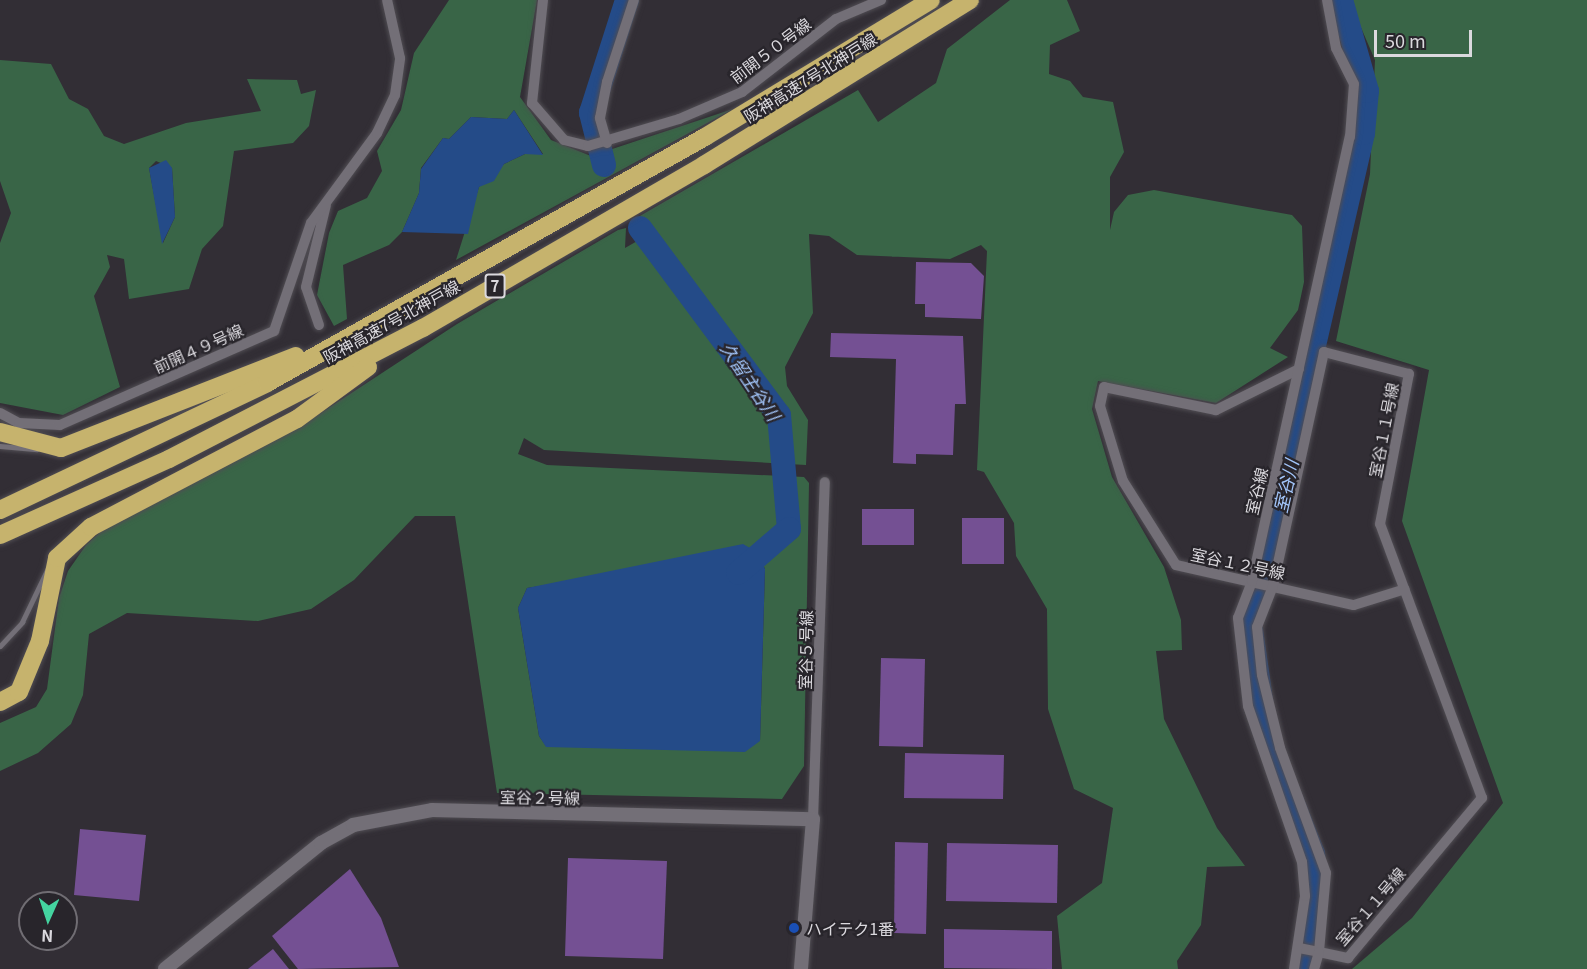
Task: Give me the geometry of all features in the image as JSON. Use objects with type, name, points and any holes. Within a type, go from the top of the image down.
[{"type":"highway","name":"阪神高速7号北神戸線","points":[[0,510],[159,437],[358,333],[705,138],[931,0]]},
{"type":"highway","name":"阪神高速7号北神戸線","points":[[0,535],[169,459],[423,328],[704,165],[970,0]]},
{"type":"highway","points":[[0,702],[19,693],[40,641],[57,558],[91,527],[297,419],[423,328]]},
{"type":"highway","points":[[0,432],[61,448],[358,333]]},
{"type":"street","name":"前開４９号線","points":[[0,413],[19,423],[60,425],[274,331],[311,223],[377,133],[395,95],[400,58],[387,0]]},
{"type":"street","points":[[543,0],[532,103],[564,140],[600,144],[600,118],[607,82],[634,0]]},
{"type":"street","name":"前開５０号線","points":[[600,144],[742,92],[836,18],[881,0]]},
{"type":"street","name":"室谷線","points":[[1294,969],[1299,948],[1305,896],[1302,862],[1248,706],[1241,665],[1238,618],[1252,581],[1350,137],[1354,84],[1336,48],[1327,0]]},
{"type":"street","points":[[320,325],[306,287],[328,199]]},
{"type":"street","name":"室谷１１号線","points":[[1324,352],[1409,374],[1380,524],[1405,589],[1482,798],[1348,958],[1319,952],[1326,873],[1280,747],[1262,675],[1257,627],[1273,586],[1324,352]]},
{"type":"street","name":"室谷１２号線","points":[[1299,369],[1216,410],[1104,387],[1100,406],[1123,481],[1176,565],[1354,605],[1405,589]]},
{"type":"street","name":"室谷５号線","points":[[813,819],[825,482]]},
{"type":"street","name":"室谷２号線","points":[[165,969],[321,843],[353,825],[392,815],[432,810],[813,819]]},
{"type":"street","points":[[801,969],[813,819]]},
{"type":"street","points":[[1299,948],[1319,952],[1314,969]]},
{"type":"lane","points":[[0,446],[61,448]]},
{"type":"lane","points":[[0,646],[22,622],[40,578],[57,558]]},
{"type":"green space","points":[[449,0],[537,0],[520,97],[551,140],[591,156],[733,109],[456,260],[479,187],[504,164],[525,154],[543,154],[514,110],[507,119],[471,117],[449,139],[443,138],[421,168],[419,193],[402,232],[389,245],[343,265],[347,319],[334,326],[317,295],[329,233],[338,211],[367,198],[382,171],[377,151],[401,110],[414,53]]},
{"type":"green space","points":[[1010,0],[1067,0],[1080,31],[1050,45],[1049,74],[1070,81],[1083,97],[1113,102],[1124,152],[1110,177],[1110,230],[1114,212],[1128,195],[1154,190],[1292,215],[1302,226],[1304,282],[1298,310],[1270,348],[1288,357],[1216,403],[1098,381],[1092,409],[1112,477],[1164,567],[1181,620],[1182,650],[1156,651],[1164,719],[1217,828],[1245,866],[1207,867],[1201,925],[1177,961],[1178,969],[1062,969],[1057,916],[1102,883],[1113,808],[1074,789],[1048,709],[1047,609],[1016,556],[1014,523],[984,472],[977,470],[987,251],[981,245],[950,259],[857,255],[829,236],[809,234],[813,313],[785,367],[787,386],[808,420],[806,465],[544,450],[524,438],[518,454],[547,465],[804,477],[809,483],[804,766],[782,799],[497,793],[455,516],[415,516],[354,580],[311,609],[258,621],[127,613],[89,634],[83,695],[71,724],[38,753],[0,771],[0,723],[36,707],[47,689],[59,598],[68,571],[86,545],[107,526],[307,422],[457,324],[618,230],[626,228],[625,248],[639,240],[771,419],[777,440],[792,442],[784,413],[638,217],[858,90],[878,122],[936,83],[947,49]],"holes":[[[757,552],[765,569],[760,741],[546,746],[539,736],[518,608],[527,588]]]},
{"type":"green space","points":[[1349,0],[1587,0],[1587,969],[1352,969],[1412,918],[1503,803],[1402,521],[1429,370],[1336,341],[1370,174],[1375,60]]},
{"type":"green space","points":[[0,60],[51,64],[69,99],[88,109],[104,136],[124,144],[186,123],[261,111],[247,79],[297,80],[301,94],[316,90],[309,126],[293,143],[234,151],[223,226],[202,249],[189,289],[129,299],[124,259],[107,255],[110,267],[94,296],[120,387],[63,415],[0,403],[0,243],[11,213],[0,181]],"holes":[[[156,161],[172,168],[175,217],[163,243],[149,168]]]},
{"type":"water","points":[[514,110],[543,155],[525,154],[504,164],[494,181],[479,187],[468,234],[402,232],[419,193],[421,169],[443,138],[449,139],[471,117],[507,119]]},
{"type":"water","points":[[166,160],[172,168],[175,217],[162,244],[149,168]]},
{"type":"water","points":[[743,544],[757,552],[765,569],[760,741],[745,752],[546,747],[539,736],[518,608],[527,588]]},
{"type":"building","points":[[916,262],[971,263],[984,276],[981,319],[925,317],[925,304],[915,304]]},
{"type":"building","points":[[831,333],[963,336],[966,404],[955,404],[953,455],[916,454],[916,464],[893,463],[896,359],[830,357]]},
{"type":"building","points":[[862,509],[914,509],[914,545],[862,545]]},
{"type":"building","points":[[962,518],[1004,518],[1004,564],[962,564]]},
{"type":"building","points":[[881,658],[925,659],[923,747],[879,746]]},
{"type":"building","points":[[905,753],[1004,755],[1003,799],[904,798]]},
{"type":"building","points":[[80,829],[146,835],[139,901],[78,895],[78,891],[74,891]]},
{"type":"building","points":[[895,842],[928,843],[926,934],[894,933]]},
{"type":"building","points":[[947,843],[1058,845],[1057,903],[946,901]]},
{"type":"building","points":[[568,858],[667,861],[663,959],[565,956]]},
{"type":"building","points":[[350,869],[381,918],[399,967],[298,969],[272,936]]},
{"type":"building","points":[[944,929],[1052,931],[1052,969],[944,968]]},
{"type":"building","points":[[273,949],[289,969],[248,969]]},
{"type":"waterway","name":"久留主谷川","points":[[604,165],[591,113],[627,0]]},
{"type":"waterway","name":"室谷川","points":[[1306,969],[1316,886],[1313,854],[1266,735],[1250,623],[1363,133],[1367,91],[1341,0]]},
{"type":"waterway","name":"久留主谷川","points":[[640,228],[779,415],[789,529],[738,573]]},
{"type":"place","name":"ハイテク1番","points":[[794,928]]}]
